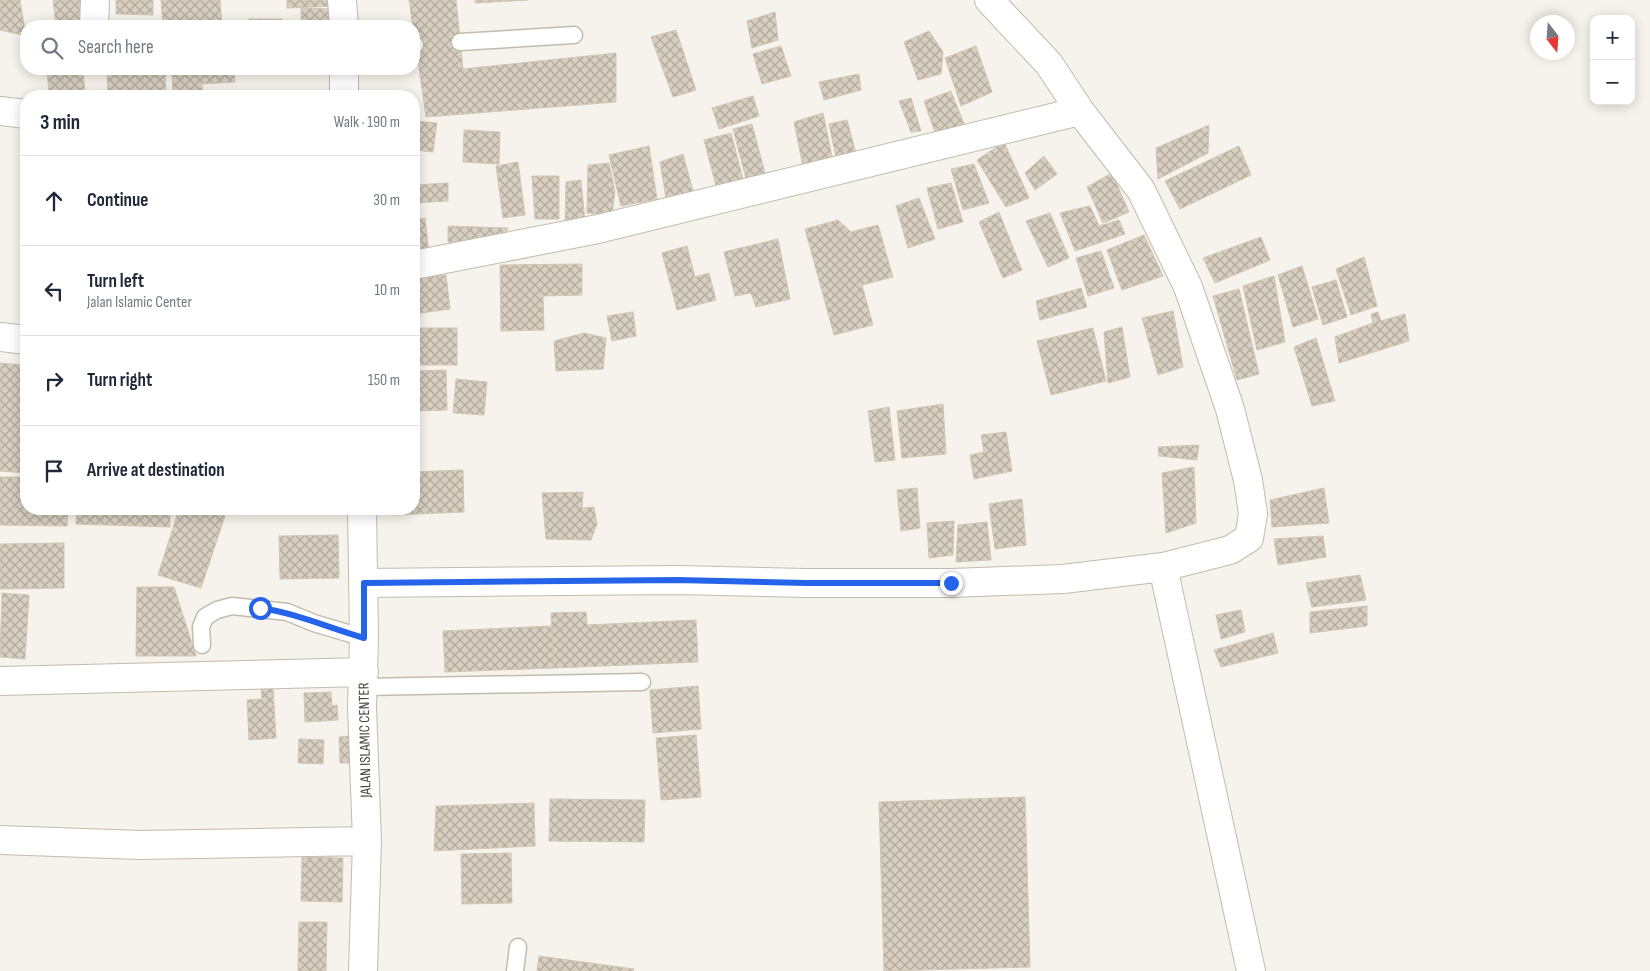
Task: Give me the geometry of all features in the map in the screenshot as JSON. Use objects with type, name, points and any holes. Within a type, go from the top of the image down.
[{"type":"street","points":[[94,20],[95,0]]},
{"type":"street","points":[[342,0],[344,20]]},
{"type":"street","points":[[364,583],[668,580],[806,583],[951,583],[1063,579],[1164,567],[1230,550],[1249,538],[1253,514],[1248,480],[1230,410],[1188,286],[1141,190],[1080,111],[1050,64],[989,0]]},
{"type":"street","points":[[344,75],[344,90]]},
{"type":"street","points":[[0,111],[20,113]]},
{"type":"street","points":[[420,264],[598,229],[1080,111]]},
{"type":"street","points":[[0,337],[20,339]]},
{"type":"street","name":"JALAN ISLAMIC CENTER","points":[[362,515],[363,679],[367,842],[363,971]]},
{"type":"street","points":[[1164,567],[1251,971]]},
{"type":"street","points":[[0,680],[363,679]]},
{"type":"street","points":[[0,840],[140,845],[367,842]]},
{"type":"lane","points":[[460,42],[574,34]]},
{"type":"lane","points":[[202,645],[201,627],[205,617],[217,610],[232,606],[287,612],[314,624],[364,638]]},
{"type":"lane","points":[[363,679],[642,682]]},
{"type":"lane","points":[[515,971],[518,947]]},
{"type":"building","points":[[0,0],[20,0],[23,20],[20,20],[20,35],[0,30]]},
{"type":"building","points":[[53,0],[82,0],[84,20],[55,20]]},
{"type":"building","points":[[116,0],[153,0],[153,15],[116,14]]},
{"type":"building","points":[[161,0],[220,0],[222,20],[163,20]]},
{"type":"building","points":[[287,0],[338,0],[338,6],[287,8]]},
{"type":"building","points":[[409,0],[456,0],[463,69],[616,53],[616,102],[426,117],[420,75],[420,20],[412,20]]},
{"type":"building","points":[[475,0],[528,0],[475,3]]},
{"type":"building","points":[[301,8],[335,9],[334,20],[301,20]]},
{"type":"building","points":[[775,12],[778,40],[752,48],[747,21]]},
{"type":"building","points":[[249,19],[282,19],[282,20]]},
{"type":"building","points":[[676,30],[696,90],[673,97],[651,37]]},
{"type":"building","points":[[929,31],[943,52],[941,74],[918,80],[904,42]]},
{"type":"building","points":[[781,46],[791,76],[762,84],[753,54]]},
{"type":"building","points":[[976,46],[992,92],[961,106],[945,58]]},
{"type":"building","points":[[859,74],[861,90],[824,100],[819,82]]},
{"type":"building","points":[[47,75],[83,75],[85,90],[49,90]]},
{"type":"building","points":[[107,75],[165,75],[166,90],[108,90]]},
{"type":"building","points":[[172,75],[234,75],[235,82],[202,84],[202,90],[173,90]]},
{"type":"building","points":[[951,91],[964,124],[936,135],[924,101]]},
{"type":"building","points":[[753,96],[759,116],[719,129],[712,108]]},
{"type":"building","points":[[911,98],[921,131],[911,132],[899,101]]},
{"type":"building","points":[[823,113],[833,161],[803,167],[794,122]]},
{"type":"building","points":[[847,120],[858,161],[838,167],[829,124]]},
{"type":"building","points":[[420,122],[437,123],[433,152],[420,151]]},
{"type":"building","points":[[752,124],[766,177],[747,182],[733,129]]},
{"type":"building","points":[[1209,125],[1208,153],[1158,179],[1156,148]]},
{"type":"building","points":[[464,130],[500,132],[499,164],[463,162]]},
{"type":"building","points":[[731,133],[743,179],[716,186],[704,140]]},
{"type":"building","points":[[1004,142],[1029,198],[1006,207],[977,160]]},
{"type":"building","points":[[649,146],[657,199],[621,206],[609,155]]},
{"type":"building","points":[[1239,146],[1251,175],[1180,209],[1165,181]]},
{"type":"building","points":[[683,154],[693,191],[666,198],[660,162]]},
{"type":"building","points":[[1044,156],[1057,174],[1035,190],[1025,173]]},
{"type":"building","points":[[518,162],[525,215],[503,218],[496,166]]},
{"type":"building","points":[[609,163],[615,191],[612,215],[587,213],[588,165]]},
{"type":"building","points":[[974,164],[989,203],[963,210],[951,169]]},
{"type":"building","points":[[1112,173],[1129,212],[1103,223],[1087,187]]},
{"type":"building","points":[[532,176],[559,176],[559,219],[535,219]]},
{"type":"building","points":[[581,180],[585,222],[565,225],[566,182]]},
{"type":"building","points":[[448,183],[448,201],[420,203],[420,185]]},
{"type":"building","points":[[951,183],[963,222],[938,229],[927,188]]},
{"type":"building","points":[[919,198],[935,239],[908,248],[896,206]]},
{"type":"building","points":[[1090,206],[1099,226],[1119,220],[1125,234],[1075,251],[1060,213]]},
{"type":"building","points":[[999,212],[1022,270],[1003,278],[979,222]]},
{"type":"building","points":[[1050,213],[1069,258],[1048,267],[1026,221]]},
{"type":"building","points":[[425,218],[429,255],[420,256],[420,219]]},
{"type":"building","points":[[838,220],[851,232],[878,225],[893,277],[862,285],[873,325],[834,335],[805,229]]},
{"type":"building","points":[[448,226],[508,228],[502,244],[448,242]]},
{"type":"building","points":[[1144,235],[1163,276],[1122,290],[1107,250]]},
{"type":"building","points":[[1261,237],[1270,260],[1215,283],[1203,258]]},
{"type":"building","points":[[778,239],[790,299],[756,307],[751,293],[735,296],[724,252]]},
{"type":"building","points":[[687,246],[695,277],[709,273],[716,300],[677,310],[662,253]]},
{"type":"building","points":[[1101,251],[1114,288],[1088,296],[1076,258]]},
{"type":"building","points":[[1364,257],[1377,306],[1351,315],[1336,269]]},
{"type":"building","points":[[582,264],[582,295],[543,296],[544,330],[501,331],[500,265]]},
{"type":"building","points":[[1302,266],[1318,319],[1293,327],[1278,275]]},
{"type":"building","points":[[446,275],[450,309],[420,313],[420,277]]},
{"type":"building","points":[[1274,276],[1285,342],[1257,350],[1243,286]]},
{"type":"building","points":[[1336,280],[1347,317],[1323,325],[1312,287]]},
{"type":"building","points":[[1081,288],[1087,307],[1040,320],[1036,301]]},
{"type":"building","points":[[1239,289],[1259,374],[1237,380],[1213,296]]},
{"type":"building","points":[[1173,311],[1183,367],[1158,375],[1142,318]]},
{"type":"building","points":[[633,312],[636,336],[612,341],[607,316]]},
{"type":"building","points":[[1378,312],[1381,321],[1405,314],[1409,341],[1339,363],[1335,337],[1373,323],[1371,314]]},
{"type":"building","points":[[1122,327],[1130,377],[1108,383],[1104,332]]},
{"type":"building","points":[[420,328],[457,328],[457,365],[420,365]]},
{"type":"building","points":[[1093,328],[1106,381],[1051,395],[1037,341]]},
{"type":"building","points":[[584,333],[606,338],[603,369],[556,371],[554,341]]},
{"type":"building","points":[[1316,338],[1335,401],[1312,406],[1294,347]]},
{"type":"building","points":[[0,363],[20,365],[20,473],[0,471]]},
{"type":"building","points":[[446,370],[447,410],[420,411],[420,371]]},
{"type":"building","points":[[456,379],[487,382],[484,415],[453,413]]},
{"type":"building","points":[[943,404],[946,454],[902,458],[897,411]]},
{"type":"building","points":[[889,407],[895,460],[875,462],[868,411]]},
{"type":"building","points":[[1006,432],[1012,471],[974,479],[970,455],[984,452],[981,435]]},
{"type":"building","points":[[1199,445],[1197,460],[1159,456],[1158,447]]},
{"type":"building","points":[[1194,467],[1196,523],[1166,533],[1162,473]]},
{"type":"building","points":[[463,470],[464,512],[420,514],[420,472]]},
{"type":"building","points":[[0,477],[20,477],[20,515],[68,515],[67,526],[0,525]]},
{"type":"building","points":[[917,488],[920,528],[901,531],[897,490]]},
{"type":"building","points":[[1324,488],[1329,523],[1272,527],[1270,500]]},
{"type":"building","points":[[583,492],[582,508],[594,507],[597,524],[591,540],[546,539],[542,493]]},
{"type":"building","points":[[1022,499],[1026,545],[995,549],[989,504]]},
{"type":"building","points":[[77,515],[170,515],[170,527],[76,524]]},
{"type":"building","points":[[177,515],[225,516],[201,588],[158,575]]},
{"type":"building","points":[[954,521],[953,555],[929,558],[927,523]]},
{"type":"building","points":[[987,522],[991,560],[956,562],[958,525]]},
{"type":"building","points":[[338,535],[339,578],[280,579],[279,536]]},
{"type":"building","points":[[1323,536],[1326,557],[1278,565],[1274,539]]},
{"type":"building","points":[[64,543],[64,588],[0,589],[0,544]]},
{"type":"building","points":[[1360,575],[1366,600],[1312,607],[1306,583]]},
{"type":"building","points":[[137,587],[174,587],[196,656],[136,656]]},
{"type":"building","points":[[2,593],[29,595],[25,659],[0,657]]},
{"type":"building","points":[[1367,606],[1367,626],[1310,633],[1310,612]]},
{"type":"building","points":[[1241,610],[1245,632],[1221,639],[1216,615]]},
{"type":"building","points":[[586,612],[587,625],[696,620],[698,662],[554,668],[551,613]]},
{"type":"building","points":[[552,626],[554,668],[445,672],[443,631]]},
{"type":"building","points":[[1273,633],[1278,653],[1221,667],[1214,650]]},
{"type":"building","points":[[698,686],[701,729],[653,733],[650,690]]},
{"type":"building","points":[[261,688],[273,688],[276,738],[249,740],[247,700],[262,699]]},
{"type":"building","points":[[331,692],[332,706],[337,705],[338,720],[305,722],[304,693]]},
{"type":"building","points":[[696,735],[701,797],[661,800],[656,738]]},
{"type":"building","points":[[350,736],[350,763],[340,763],[339,737]]},
{"type":"building","points":[[299,739],[324,740],[323,764],[298,763]]},
{"type":"building","points":[[1025,797],[1030,967],[884,971],[879,802]]},
{"type":"building","points":[[550,799],[645,800],[644,842],[549,841]]},
{"type":"building","points":[[534,803],[535,846],[434,851],[436,806]]},
{"type":"building","points":[[511,853],[512,903],[462,904],[461,854]]},
{"type":"building","points":[[302,857],[343,858],[342,902],[301,901]]},
{"type":"building","points":[[299,922],[327,922],[326,971],[298,971]]},
{"type":"building","points":[[539,956],[634,969],[633,971],[537,971]]},
{"type":"route","points":[[260,608],[287,612],[314,624],[364,638],[364,583],[677,580],[806,583],[951,583]]}]
